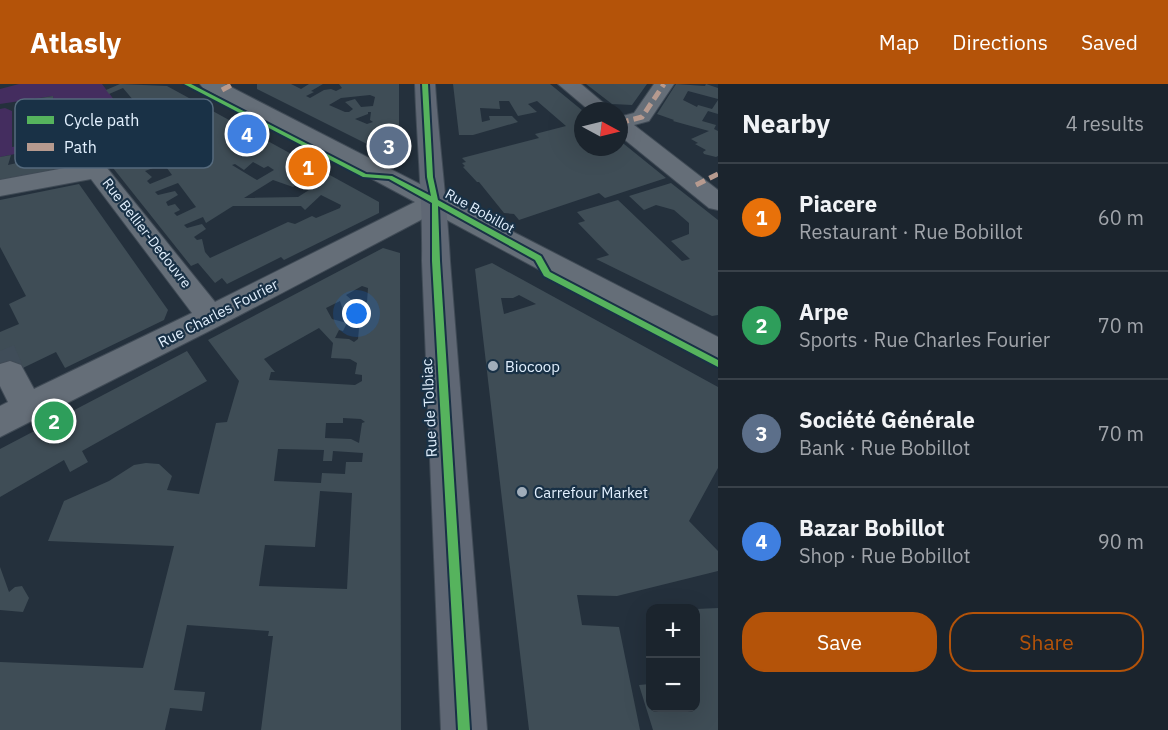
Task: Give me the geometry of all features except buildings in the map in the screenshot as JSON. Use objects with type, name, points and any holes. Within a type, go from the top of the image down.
[{"type":"main road","name":"Rue de Tolbiac","points":[[425,84],[430,177],[435,202],[435,261],[464,730]]},
{"type":"street","points":[[568,84],[591,102]]},
{"type":"street","points":[[628,121],[642,117],[664,84]]},
{"type":"street","name":"Rue Bobillot","points":[[222,86],[435,202],[718,351]]},
{"type":"street","points":[[628,131],[718,202]]},
{"type":"street","name":"Rue Bellier-Dedouvre","points":[[0,188],[86,171],[99,173],[211,317]]},
{"type":"street","points":[[696,185],[718,174]]},
{"type":"street","name":"Rue Charles Fourier","points":[[14,415],[435,202]]},
{"type":"street","points":[[10,374],[14,415]]},
{"type":"shaded area","points":[[19,84],[102,84],[113,99],[53,99],[53,96],[15,99],[15,102],[0,104],[0,89]]},
{"type":"shaded area","points":[[5,108],[12,111],[12,147],[15,146],[15,154],[0,157],[0,109]]},
{"type":"tunnel","points":[[0,351],[10,374]]},
{"type":"marked path","points":[[222,90],[233,84]]},
{"type":"marked path","points":[[628,121],[642,117],[664,84]]},
{"type":"marked path","points":[[696,185],[718,174]]},
{"type":"cycle path","points":[[187,84],[365,176],[390,177],[538,258],[547,274],[718,364]]},
{"type":"cycle path","points":[[425,84],[430,177],[435,202],[436,261],[464,730]]},
{"type":"place","name":"Bazar Bobillot","points":[[247,134]]},
{"type":"place","name":"Société Générale","points":[[389,146]]},
{"type":"place","name":"Piacere","points":[[308,167]]},
{"type":"place","name":"Biocoop","points":[[493,366]]},
{"type":"place","name":"Arpe","points":[[54,421]]},
{"type":"place","name":"Carrefour Market","points":[[522,492]]}]
